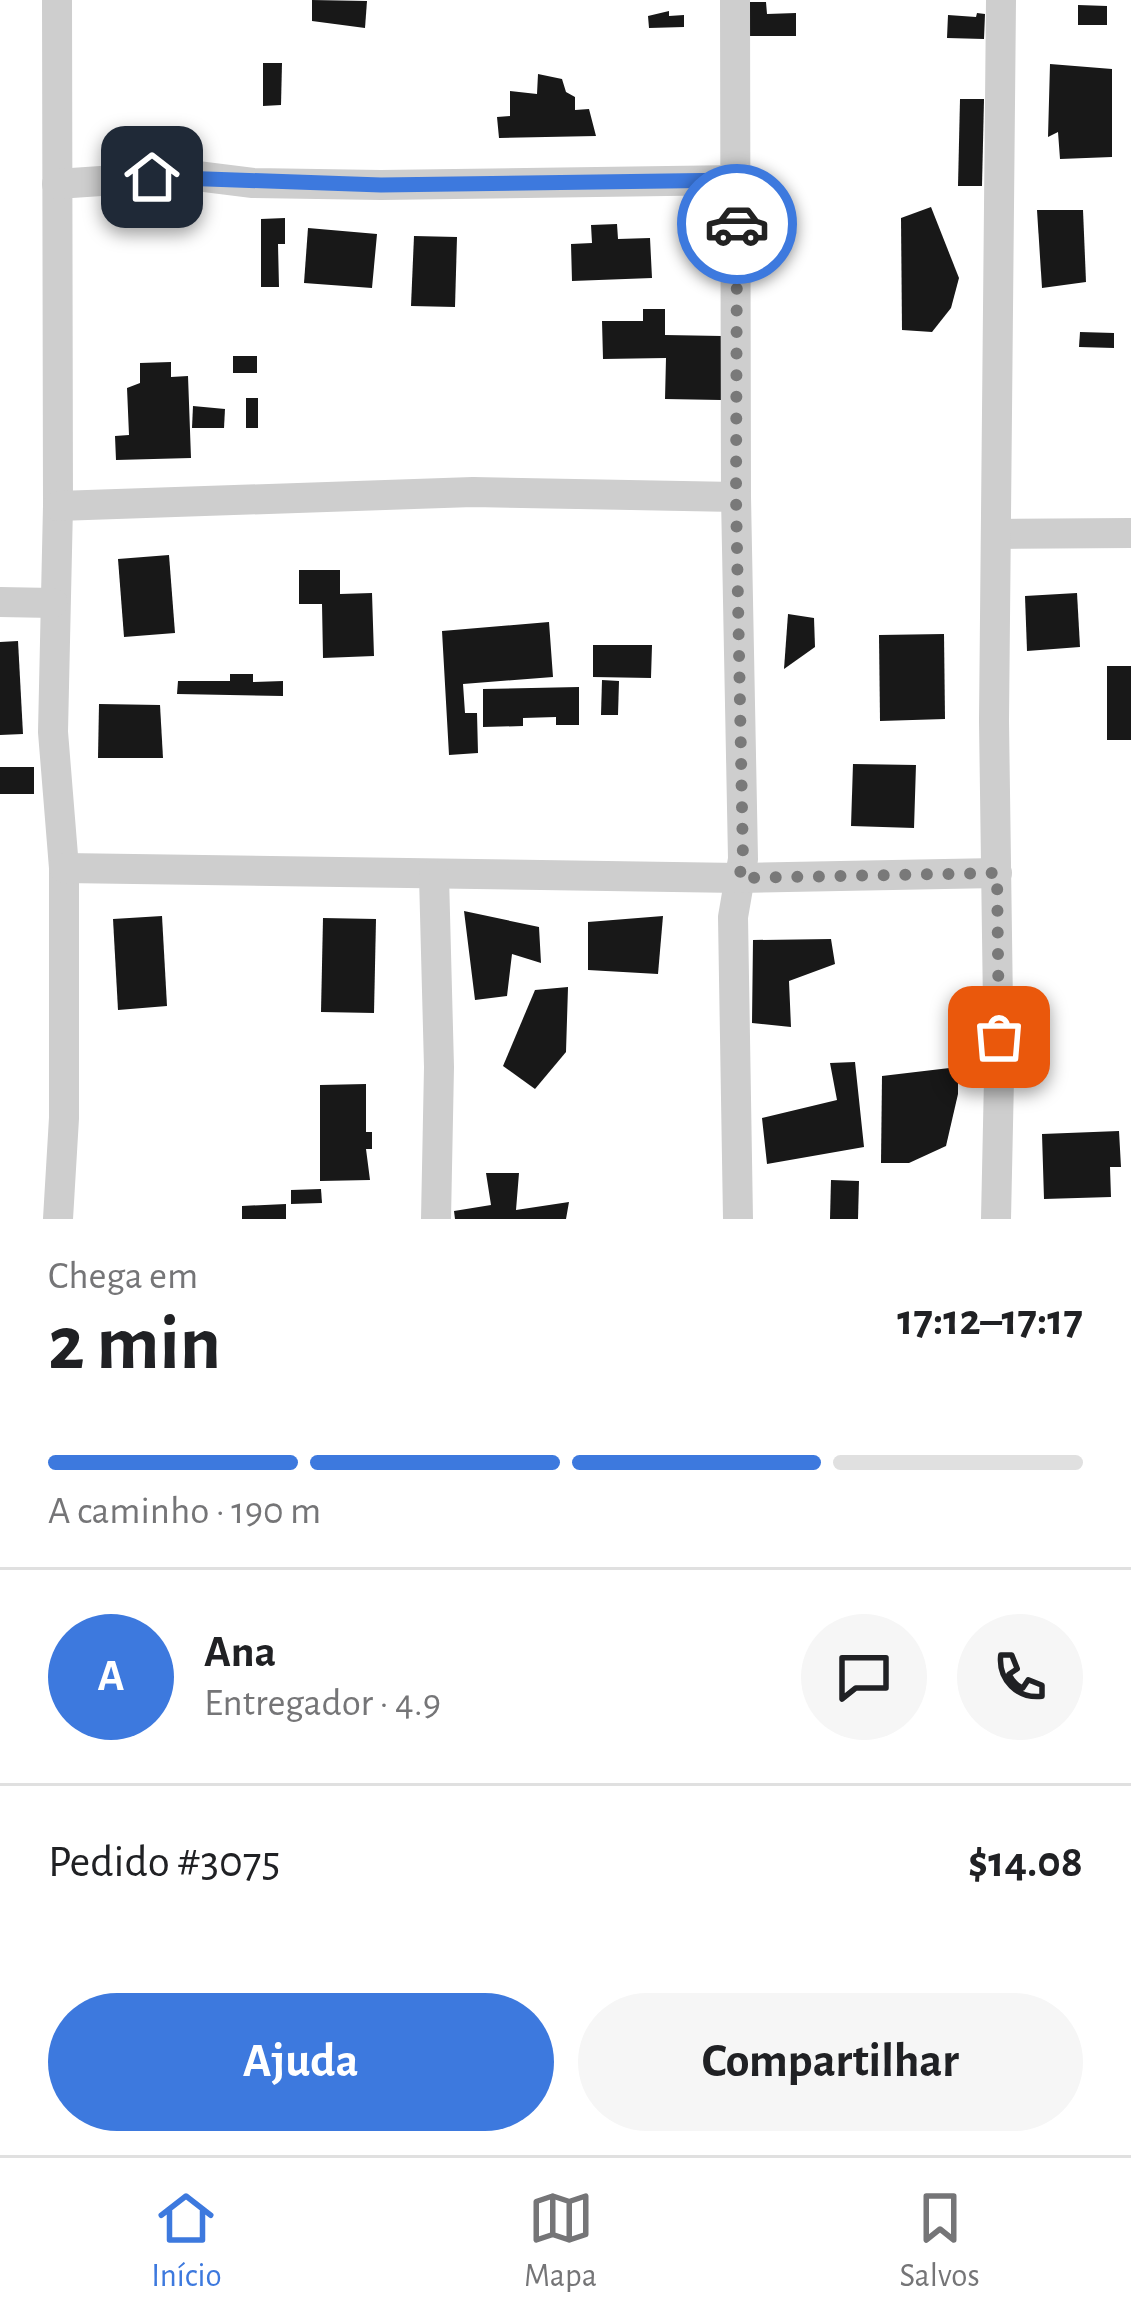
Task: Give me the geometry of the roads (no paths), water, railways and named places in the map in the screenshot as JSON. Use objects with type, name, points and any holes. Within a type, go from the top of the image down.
[{"type":"street","points":[[57,0],[58,506],[52,732],[64,868],[64,1118],[58,1219]]},
{"type":"street","points":[[735,0],[736,497],[743,859],[733,917],[738,1219]]},
{"type":"street","points":[[996,1219],[1001,0]]},
{"type":"street","points":[[57,184],[189,175],[254,183],[359,185],[737,180]]},
{"type":"street","points":[[58,506],[473,492],[736,497]]},
{"type":"street","points":[[996,533],[1131,532]]},
{"type":"street","points":[[0,602],[53,603]]},
{"type":"street","points":[[64,868],[739,878],[997,873]]},
{"type":"street","points":[[434,876],[440,1067],[436,1219]]}]
